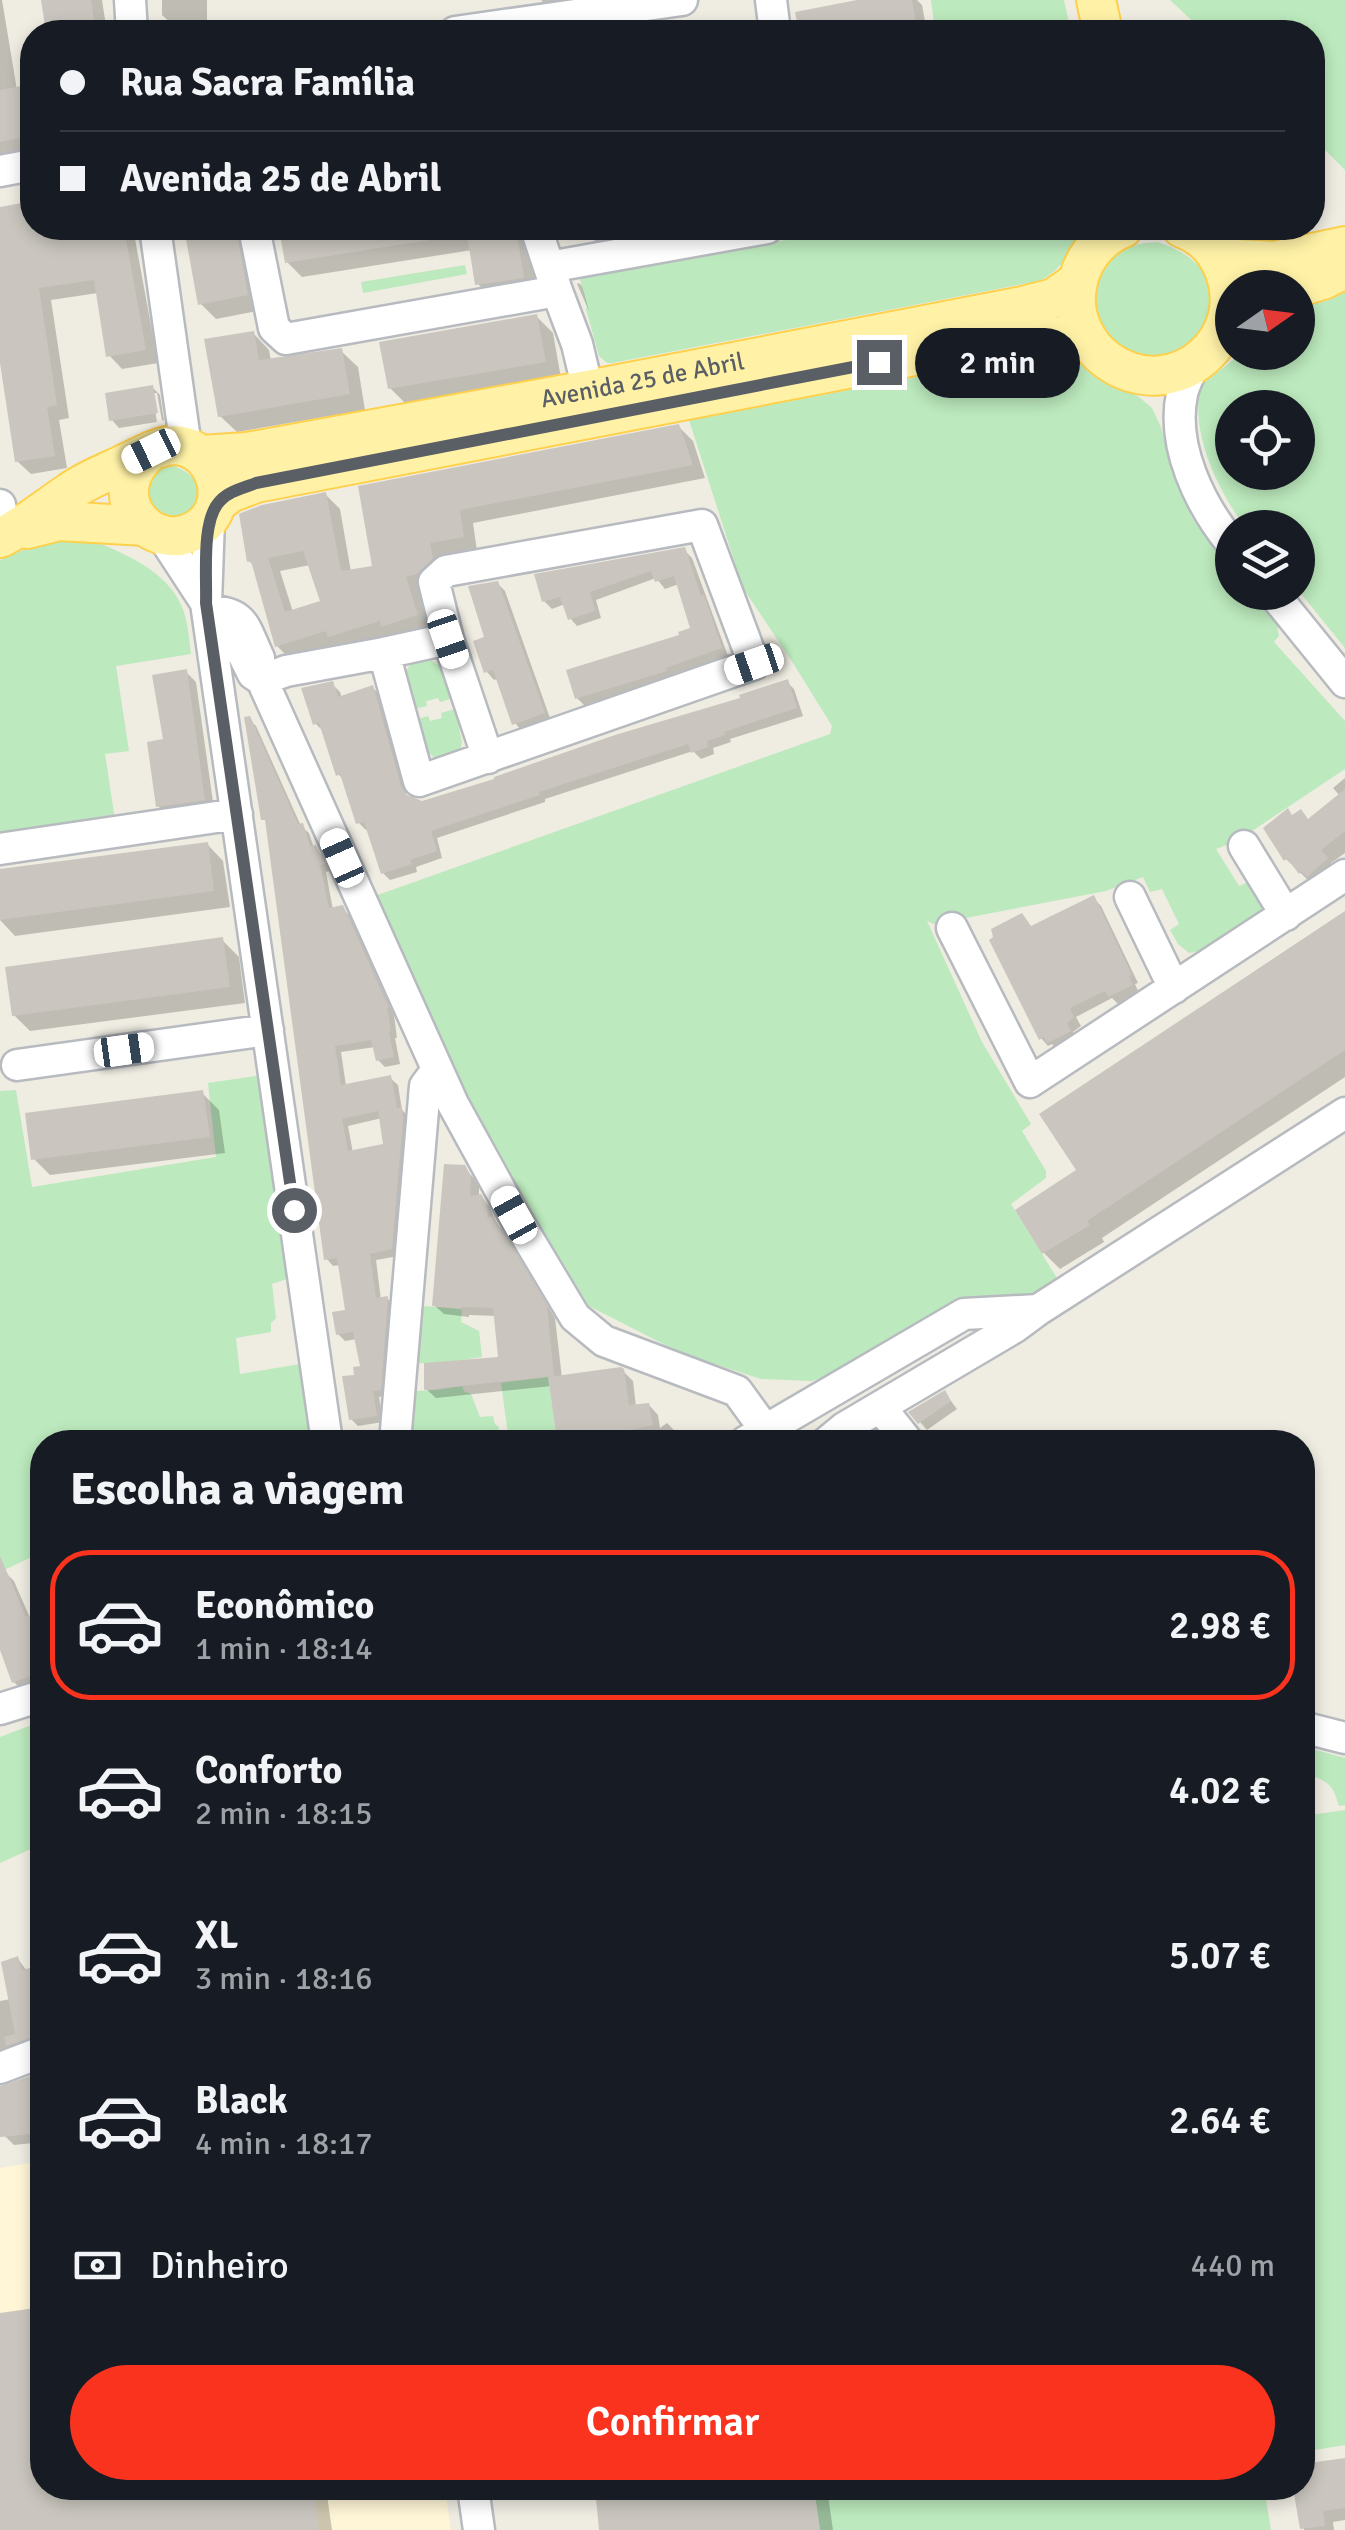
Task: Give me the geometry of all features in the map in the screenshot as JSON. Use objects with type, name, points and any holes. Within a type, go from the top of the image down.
[{"type":"main road","points":[[1105,240],[1090,254],[1078,281],[1077,311],[1088,340],[1100,355],[1116,367],[1156,376],[1176,373],[1194,364],[1215,344]]},
{"type":"main road","points":[[1203,240],[1224,270]]},
{"type":"main road","points":[[1218,258],[1274,261],[1345,246]]},
{"type":"main road","points":[[1315,282],[1345,269]]},
{"type":"main road","name":"Avenida 25 de Abril","points":[[3,522],[73,489],[179,451],[247,452],[588,390],[1023,306],[1054,298],[1078,281]]},
{"type":"main road","name":"Avenida 25 de Abril","points":[[3,522],[59,521],[153,530],[174,536],[187,534],[199,528],[230,493],[256,483],[1029,334],[1088,340]]},
{"type":"main road","points":[[153,530],[135,515],[130,501],[128,486],[140,460],[179,451],[210,465],[218,490],[213,511]]},
{"type":"street","points":[[540,20],[682,0]]},
{"type":"street","points":[[156,240],[179,451]]},
{"type":"street","points":[[256,240],[274,328],[286,339],[717,240]]},
{"type":"street","points":[[540,240],[577,344],[588,390]]},
{"type":"street","points":[[1194,364],[1182,393],[1181,430],[1190,472],[1215,521]]},
{"type":"street","points":[[1136,374],[1162,399],[1181,430]]},
{"type":"street","points":[[213,511],[207,607],[325,1430]]},
{"type":"street","points":[[384,654],[420,781],[488,758],[754,664],[702,525],[446,571],[434,582],[448,639],[488,758]]},
{"type":"street","points":[[153,530],[207,607],[241,620],[262,665],[262,680],[453,1104],[576,1317],[604,1342],[737,1391],[757,1430]]},
{"type":"street","points":[[1287,610],[1345,682]]},
{"type":"street","points":[[262,680],[448,639]]},
{"type":"street","points":[[212,644],[238,644],[253,674],[262,680]]},
{"type":"street","points":[[0,849],[237,814]]},
{"type":"street","points":[[1244,846],[1286,914]]},
{"type":"street","points":[[952,928],[1030,1082],[1345,875]]},
{"type":"street","points":[[1130,897],[1174,988]]},
{"type":"street","points":[[17,1065],[268,1030]]},
{"type":"street","points":[[396,1430],[425,1086],[438,1070]]},
{"type":"street","points":[[841,1430],[1015,1327],[1345,1113]]},
{"type":"street","points":[[774,1430],[964,1314],[1038,1310]]},
{"type":"street","points":[[881,1408],[898,1430]]},
{"type":"street","points":[[0,1710],[30,1700]]},
{"type":"street","points":[[1315,1730],[1345,1738]]},
{"type":"street","points":[[0,2068],[30,2057]]},
{"type":"street","points":[[475,2500],[479,2530]]},
{"type":"shaded area","points":[[30,2163],[30,2500],[447,2500],[451,2530],[0,2530],[0,2168]]},
{"type":"green space","points":[[931,0],[1064,0],[1068,20],[934,20]]},
{"type":"green space","points":[[1170,0],[1345,0],[1345,170],[1325,150],[1325,20],[1191,20]]},
{"type":"green space","points":[[786,240],[1081,240],[1061,264],[1039,281],[612,363],[599,356],[579,275]]},
{"type":"green space","points":[[1157,242],[1181,252],[1201,268],[1213,290],[1212,316],[1192,351],[1135,365],[1091,323],[1091,287],[1096,272],[1109,257],[1127,247]]},
{"type":"green space","points":[[465,265],[467,274],[363,293],[361,282]]},
{"type":"green space","points":[[1345,293],[1345,648],[1314,610],[1315,510],[1234,510],[1223,490],[1315,490],[1315,390],[1215,390],[1215,476],[1199,424],[1200,386],[1220,370],[1315,370],[1315,302]]},
{"type":"green space","points":[[1053,352],[1068,355],[1152,408],[1161,427],[1171,470],[1192,518],[1215,548],[1215,610],[1264,610],[1277,625],[1279,636],[1274,642],[1345,721],[1345,769],[1237,841],[1216,849],[1239,886],[1248,882],[1255,889],[1261,907],[1258,917],[1205,950],[1189,953],[1178,944],[1170,930],[1179,924],[1162,889],[1150,892],[1143,877],[1106,891],[934,924],[927,921],[982,1042],[1031,1124],[1022,1131],[1046,1171],[1046,1178],[1011,1204],[1060,1283],[1044,1295],[812,1381],[761,1379],[681,1353],[589,1306],[495,1151],[414,993],[372,897],[830,734],[832,726],[743,588],[689,420]]},
{"type":"green space","points":[[158,467],[181,469],[197,484],[199,497],[186,519],[151,517],[143,481]]},
{"type":"green space","points":[[89,539],[143,564],[166,583],[184,612],[191,654],[116,666],[129,751],[105,754],[115,820],[0,836],[0,560],[43,544]]},
{"type":"green space","points":[[428,658],[444,669],[453,698],[426,701],[427,706],[413,709],[406,674],[412,663]]},
{"type":"green space","points":[[455,709],[462,742],[459,753],[439,761],[424,749],[415,720],[428,716],[430,721],[442,718],[441,713]]},
{"type":"green space","points":[[262,1075],[287,1279],[272,1284],[276,1318],[271,1323],[271,1332],[236,1338],[240,1374],[300,1364],[309,1430],[30,1430],[30,1558],[0,1572],[0,1091],[16,1090],[32,1187],[216,1157],[208,1083]]},
{"type":"green space","points":[[422,1306],[461,1309],[461,1322],[479,1331],[482,1357],[417,1363]]},
{"type":"green space","points":[[548,1377],[555,1430],[507,1430],[501,1383]]},
{"type":"green space","points":[[462,1386],[471,1394],[480,1417],[493,1416],[498,1430],[412,1430],[415,1391]]},
{"type":"green space","points":[[30,1726],[30,1849],[0,1863],[0,1737]]},
{"type":"green space","points":[[1315,1750],[1345,1758],[1345,1805],[1339,1806],[1334,1791],[1317,1778]]},
{"type":"green space","points":[[1345,1810],[1345,2445],[1315,2450],[1315,1814]]},
{"type":"green space","points":[[816,2500],[1266,2500],[1271,2530],[820,2530]]},
{"type":"building","points":[[41,0],[91,0],[94,20],[44,20]]},
{"type":"building","points":[[857,0],[912,0],[916,20],[797,20],[795,12]]},
{"type":"building","points":[[20,86],[20,138],[0,142],[0,90]]},
{"type":"building","points":[[20,203],[20,240],[126,240],[146,350],[106,357],[94,280],[39,288],[57,405],[47,407],[55,456],[15,462],[0,363],[0,207]]},
{"type":"building","points":[[186,240],[238,240],[248,295],[198,305]]},
{"type":"building","points":[[281,240],[429,240],[285,263]]},
{"type":"building","points":[[468,240],[518,240],[524,278],[475,285]]},
{"type":"building","points":[[537,314],[546,362],[388,389],[379,342]]},
{"type":"building","points":[[254,331],[259,360],[342,348],[350,394],[218,417],[204,339]]},
{"type":"building","points":[[153,385],[158,413],[109,421],[105,393]]},
{"type":"building","points":[[679,424],[693,465],[460,510],[464,537],[430,543],[433,558],[417,574],[406,577],[418,615],[381,627],[380,621],[328,637],[326,631],[275,647],[251,561],[247,562],[239,514],[262,505],[326,492],[341,571],[372,566],[358,486]],"holes":[[[303,551],[320,601],[285,612],[268,558]]]},
{"type":"building","points":[[685,547],[722,648],[666,668],[667,671],[575,699],[566,670],[679,635],[678,632],[690,628],[674,576],[655,582],[651,571],[590,592],[595,611],[568,620],[560,597],[542,602],[534,574]]},
{"type":"building","points":[[498,581],[545,713],[512,725],[493,670],[484,673],[473,641],[484,637],[468,586]]},
{"type":"building","points":[[187,669],[205,800],[156,807],[147,742],[163,739],[152,675]]},
{"type":"building","points":[[788,679],[797,708],[724,732],[725,735],[707,741],[708,747],[691,753],[688,744],[431,831],[437,851],[381,874],[364,822],[356,824],[340,774],[336,776],[319,723],[313,725],[301,688],[333,681],[338,697],[373,685],[401,786],[407,795],[422,801]]},
{"type":"building","points":[[250,716],[298,824],[303,823],[310,846],[316,845],[325,864],[320,865],[329,908],[343,905],[389,1008],[394,1057],[376,1061],[371,1040],[335,1046],[341,1085],[391,1075],[397,1108],[402,1107],[392,1249],[370,1254],[376,1298],[388,1296],[381,1390],[373,1391],[377,1416],[349,1420],[342,1376],[354,1375],[353,1367],[360,1366],[353,1332],[336,1335],[332,1312],[345,1310],[337,1258],[324,1260],[265,820],[261,820],[244,717]],"holes":[[[378,1111],[383,1144],[348,1151],[342,1119]]]},
{"type":"building","points":[[1345,789],[1345,831],[1321,850],[1328,858],[1307,877],[1301,871],[1299,874],[1287,858],[1284,861],[1263,828],[1288,808],[1292,815],[1301,809],[1308,819]]},
{"type":"building","points":[[208,842],[214,891],[0,920],[0,869]]},
{"type":"building","points":[[1094,895],[1132,975],[1129,976],[1133,985],[1108,997],[1105,991],[1070,1008],[1074,1017],[1067,1023],[1071,1031],[1047,1043],[1044,1037],[1039,1040],[989,940],[993,937],[991,929],[1022,913],[1031,926]]},
{"type":"building","points":[[1345,911],[1345,1050],[1042,1254],[1015,1210],[1076,1170],[1039,1114]]},
{"type":"building","points":[[223,937],[230,987],[12,1016],[5,967]]},
{"type":"building","points":[[203,1090],[210,1137],[31,1160],[25,1113]]},
{"type":"building","points":[[444,1164],[465,1165],[471,1176],[470,1196],[481,1194],[488,1217],[493,1216],[547,1306],[554,1376],[424,1390],[424,1363],[498,1357],[493,1308],[432,1306]]},
{"type":"building","points":[[621,1367],[629,1405],[649,1403],[653,1425],[631,1430],[555,1430],[548,1377]]},
{"type":"building","points":[[945,1390],[951,1401],[918,1424],[908,1412]]},
{"type":"building","points":[[0,1556],[26,1617],[30,1615],[30,1676],[12,1683],[0,1650]]},
{"type":"building","points":[[18,1956],[22,1970],[30,1968],[30,2038],[6,2046],[4,2037],[15,2034],[1,1962]]},
{"type":"building","points":[[30,2076],[30,2134],[0,2137],[0,2086]]},
{"type":"building","points":[[30,2309],[30,2500],[315,2500],[319,2530],[0,2530],[0,2313]]},
{"type":"building","points":[[1345,2458],[1345,2508],[1323,2511],[1325,2526],[1300,2529],[1295,2500],[1315,2500],[1315,2462]]},
{"type":"building","points":[[596,2500],[816,2500],[820,2530],[599,2530]]},
{"type":"route","points":[[294,1210],[206,603],[208,518],[217,503],[256,483],[879,362]]}]
